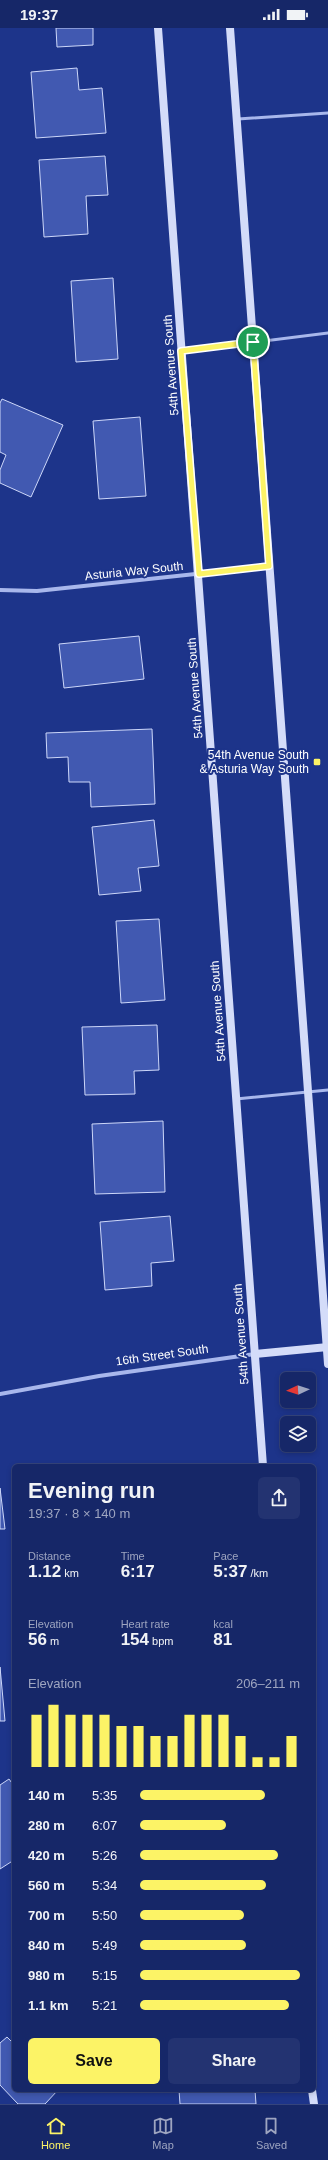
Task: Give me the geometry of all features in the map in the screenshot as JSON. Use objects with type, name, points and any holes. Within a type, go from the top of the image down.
[{"type":"main road","name":"54th Avenue South","points":[[158,28],[263,1464]]},
{"type":"main road","points":[[230,28],[328,1364]]},
{"type":"main road","name":"16th Street South","points":[[255,1354],[327,1347]]},
{"type":"main road","points":[[312,2092],[314,2104]]},
{"type":"street","name":"Asturia Way South","points":[[0,590],[37,591],[269,566]]},
{"type":"street","name":"16th Street South","points":[[0,1394],[98,1376],[255,1354]]},
{"type":"lane","points":[[236,119],[328,113]]},
{"type":"lane","points":[[181,351],[328,333]]},
{"type":"lane","points":[[236,1099],[328,1090]]},
{"type":"building","points":[[56,28],[93,28],[93,45],[57,47]]},
{"type":"building","points":[[77,68],[79,90],[102,88],[106,133],[36,138],[31,72]]},
{"type":"building","points":[[105,156],[108,195],[86,196],[88,234],[44,237],[39,160]]},
{"type":"building","points":[[113,278],[118,359],[76,362],[71,281]]},
{"type":"building","points":[[2,399],[63,425],[31,497],[0,483],[0,470],[6,455],[0,452],[0,403]]},
{"type":"building","points":[[140,417],[146,496],[99,499],[93,421]]},
{"type":"building","points":[[139,636],[144,679],[64,688],[59,644]]},
{"type":"building","points":[[152,729],[155,804],[91,807],[90,782],[69,782],[68,757],[47,758],[46,733]]},
{"type":"building","points":[[154,820],[159,866],[138,868],[141,891],[99,895],[92,827]]},
{"type":"building","points":[[159,919],[165,1000],[121,1003],[116,921]]},
{"type":"building","points":[[157,1025],[159,1070],[134,1071],[135,1094],[85,1095],[82,1027]]},
{"type":"building","points":[[163,1121],[165,1192],[95,1194],[92,1124]]},
{"type":"building","points":[[170,1216],[174,1261],[151,1263],[152,1286],[105,1290],[100,1222]]},
{"type":"building","points":[[0,1488],[5,1529],[0,1529]]},
{"type":"building","points":[[0,1667],[5,1721],[0,1721]]},
{"type":"building","points":[[9,1779],[12,1783],[12,1861],[0,1869],[0,1785]]},
{"type":"building","points":[[7,2037],[12,2042],[12,2092],[56,2092],[45,2104],[18,2104],[0,2085],[0,2043]]},
{"type":"building","points":[[179,2092],[255,2092],[256,2104],[180,2104]]},
{"type":"place","name":"54th Avenue South & Asturia Way South","points":[[317,762]]},
{"type":"route","points":[[253,342],[269,566],[199,574],[181,351],[253,342]]}]
